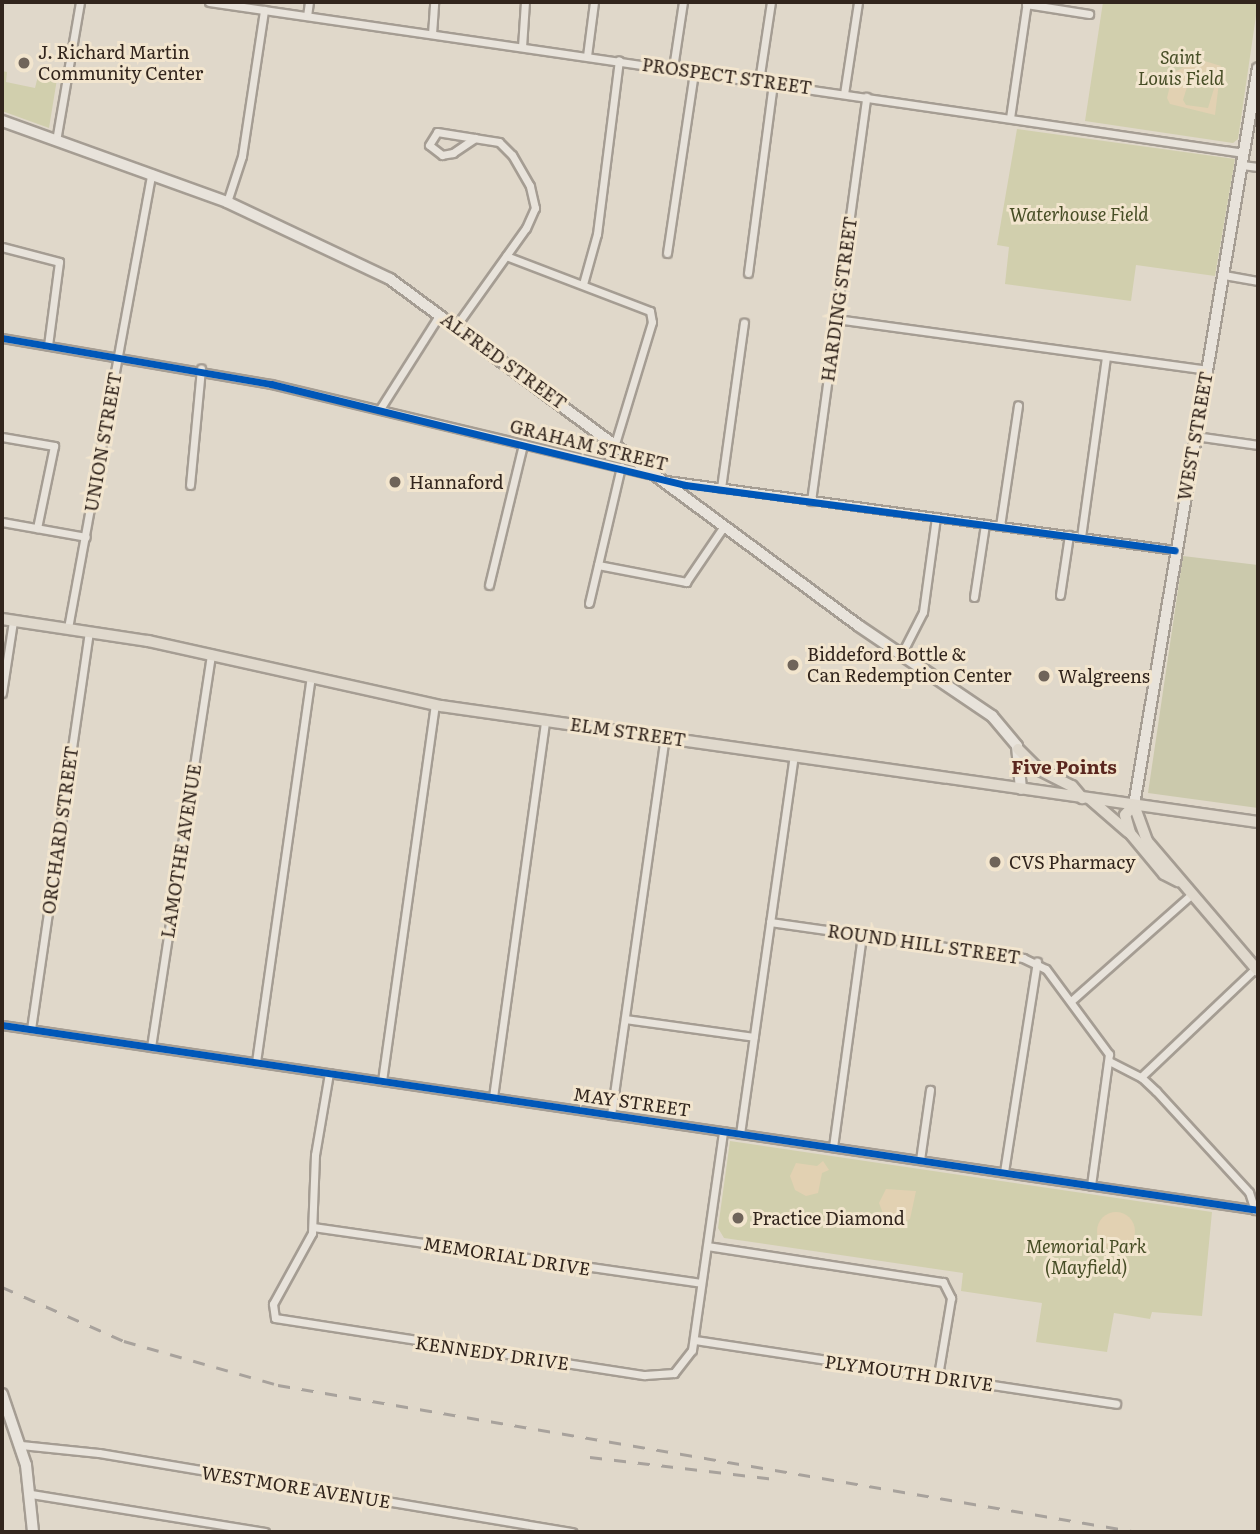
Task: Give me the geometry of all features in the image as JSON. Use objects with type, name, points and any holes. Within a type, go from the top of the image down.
[{"type":"main road","name":"WEST STREET","points":[[1134,805],[1175,550],[1243,159],[1256,99],[1258,68]]},
{"type":"main road","name":"ALFRED STREET","points":[[2,121],[227,202],[370,267],[440,314],[901,655],[992,716],[1018,750]]},
{"type":"main road","name":"ELM STREET","points":[[7,620],[89,631],[211,654],[435,705],[1258,822]]},
{"type":"main road","points":[[1018,750],[1042,772],[1072,786],[1130,834],[1164,874],[1178,881]]},
{"type":"main road","points":[[1018,750],[1021,789]]},
{"type":"main road","points":[[1130,834],[1125,815],[1134,805]]},
{"type":"main road","points":[[1134,805],[1142,834],[1178,881],[1257,969]]},
{"type":"main road","points":[[2,1394],[21,1445],[31,1494],[33,1532]]},
{"type":"street","points":[[56,141],[80,2]]},
{"type":"street","name":"PROSPECT STREET","points":[[209,2],[1010,118],[1243,159],[1258,167]]},
{"type":"street","points":[[307,16],[309,2]]},
{"type":"street","points":[[432,34],[434,2]]},
{"type":"street","points":[[522,47],[525,2]]},
{"type":"street","points":[[587,56],[594,2]]},
{"type":"street","points":[[673,68],[682,2]]},
{"type":"street","points":[[759,81],[771,2]]},
{"type":"street","points":[[844,94],[858,2]]},
{"type":"street","points":[[1010,118],[1026,3],[1089,14]]},
{"type":"street","points":[[227,202],[242,156],[264,10]]},
{"type":"street","points":[[583,284],[597,234],[619,61]]},
{"type":"street","points":[[667,253],[694,72]]},
{"type":"street","points":[[748,273],[773,83]]},
{"type":"street","name":"HARDING STREET","points":[[811,501],[866,97]]},
{"type":"street","points":[[456,326],[530,221],[534,194],[504,145],[475,138],[438,132],[429,145],[435,154],[449,155],[475,138]]},
{"type":"street","name":"UNION STREET","points":[[68,628],[151,174]]},
{"type":"street","points":[[2,247],[59,262],[48,345]]},
{"type":"street","points":[[506,256],[645,306],[652,314],[615,444]]},
{"type":"street","points":[[1224,275],[1258,281]]},
{"type":"street","points":[[380,409],[440,314]]},
{"type":"street","points":[[836,319],[1207,370]]},
{"type":"street","points":[[721,488],[744,323]]},
{"type":"street","name":"GRAHAM STREET","points":[[2,338],[201,369],[380,409],[660,478],[1175,550]]},
{"type":"street","points":[[1081,537],[1106,357]]},
{"type":"street","points":[[190,485],[201,369]]},
{"type":"street","points":[[1000,526],[1018,405]]},
{"type":"street","points":[[1195,436],[1258,445]]},
{"type":"street","points":[[2,437],[54,446],[37,528]]},
{"type":"street","points":[[489,585],[523,444]]},
{"type":"street","points":[[589,603],[621,467]]},
{"type":"street","points":[[901,655],[923,612],[936,517]]},
{"type":"street","points":[[2,522],[86,537]]},
{"type":"street","points":[[974,597],[985,524]]},
{"type":"street","points":[[598,565],[686,582],[724,526]]},
{"type":"street","points":[[1059,595],[1069,536]]},
{"type":"street","points":[[2,693],[7,620]]},
{"type":"street","name":"ORCHARD STREET","points":[[31,1029],[89,631]]},
{"type":"street","name":"LAMOTHE AVENUE","points":[[151,1047],[211,654]]},
{"type":"street","points":[[256,1062],[311,676]]},
{"type":"street","points":[[382,1081],[435,705]]},
{"type":"street","points":[[493,1097],[545,721]]},
{"type":"street","points":[[611,1115],[665,737]]},
{"type":"street","points":[[740,1134],[794,757]]},
{"type":"street","points":[[1071,1001],[1191,895]]},
{"type":"street","name":"ROUND HILL STREET","points":[[770,922],[1037,962],[1071,1001],[1109,1061]]},
{"type":"street","points":[[833,1147],[862,935]]},
{"type":"street","points":[[1004,1172],[1037,962]]},
{"type":"street","points":[[1141,1077],[1257,969]]},
{"type":"street","points":[[625,1020],[754,1037]]},
{"type":"street","name":"MAY STREET","points":[[2,1025],[1256,1210]]},
{"type":"street","points":[[1091,1186],[1109,1061],[1141,1077],[1249,1192],[1256,1210]]},
{"type":"street","points":[[313,1227],[315,1155],[329,1073]]},
{"type":"street","points":[[920,1160],[930,1090]]},
{"type":"street","points":[[698,1340],[701,1283],[723,1131]]},
{"type":"street","name":"MEMORIAL DRIVE","points":[[313,1227],[701,1283]]},
{"type":"street","name":"KENNEDY DRIVE","points":[[313,1227],[273,1304],[273,1315],[285,1322],[654,1376],[681,1368],[698,1340]]},
{"type":"street","points":[[707,1246],[933,1278],[948,1286],[951,1298],[938,1376]]},
{"type":"street","name":"PLYMOUTH DRIVE","points":[[698,1340],[1116,1404]]},
{"type":"street","name":"WESTMORE AVENUE","points":[[21,1445],[99,1454],[572,1532]]},
{"type":"street","points":[[31,1494],[265,1532]]},
{"type":"green space","name":"Saint Louis Field","points":[[1103,2],[1258,2],[1238,139],[1233,143],[1085,121]]},
{"type":"green space","points":[[2,71],[7,72],[6,82],[35,88],[38,76],[57,79],[49,128],[2,111]]},
{"type":"green space","name":"Waterhouse Field","points":[[1017,129],[1235,159],[1215,276],[1136,265],[1131,301],[1005,284],[1009,247],[997,245]]},
{"type":"green space","name":"Memorial Park (Mayfield)","points":[[730,1141],[1212,1212],[1202,1316],[1152,1312],[1150,1319],[1114,1313],[1107,1352],[1036,1342],[1042,1303],[961,1291],[963,1273],[724,1238],[718,1228]]},
{"type":"sand","points":[[1198,59],[1221,66],[1215,115],[1170,104],[1167,98],[1173,73]],"holes":[[[1191,74],[1216,82],[1208,108],[1186,105],[1183,100]]]},
{"type":"sand","points":[[823,1161],[829,1170],[822,1173],[818,1193],[806,1196],[795,1190],[790,1176],[796,1163],[817,1166]]},
{"type":"sand","points":[[886,1189],[916,1191],[910,1219],[897,1225],[884,1216],[879,1203]]},
{"type":"sand","points":[[1116,1212],[1129,1218],[1135,1231],[1129,1244],[1116,1250],[1103,1244],[1097,1231],[1103,1218]]},
{"type":"shaded area","points":[[1183,556],[1258,565],[1258,808],[1148,793]]},
{"type":"railway","points":[[2,1287],[124,1341],[278,1385],[1138,1532]]},
{"type":"railway","points":[[590,1457],[775,1479]]},
{"type":"cycle path","points":[[2,338],[271,384],[685,485],[1175,550]]},
{"type":"cycle path","points":[[2,1025],[1258,1210]]},
{"type":"place","name":"J. Richard Martin Community Center","points":[[24,63]]},
{"type":"place","name":"Hannaford","points":[[395,482]]},
{"type":"place","name":"Biddeford Bottle & Can Redemption Center","points":[[793,665]]},
{"type":"place","name":"Walgreens","points":[[1044,676]]},
{"type":"place","name":"CVS Pharmacy","points":[[995,862]]},
{"type":"place","name":"Practice Diamond","points":[[738,1218]]},
{"type":"district","name":"Five Points","points":[[1064,767]]}]
